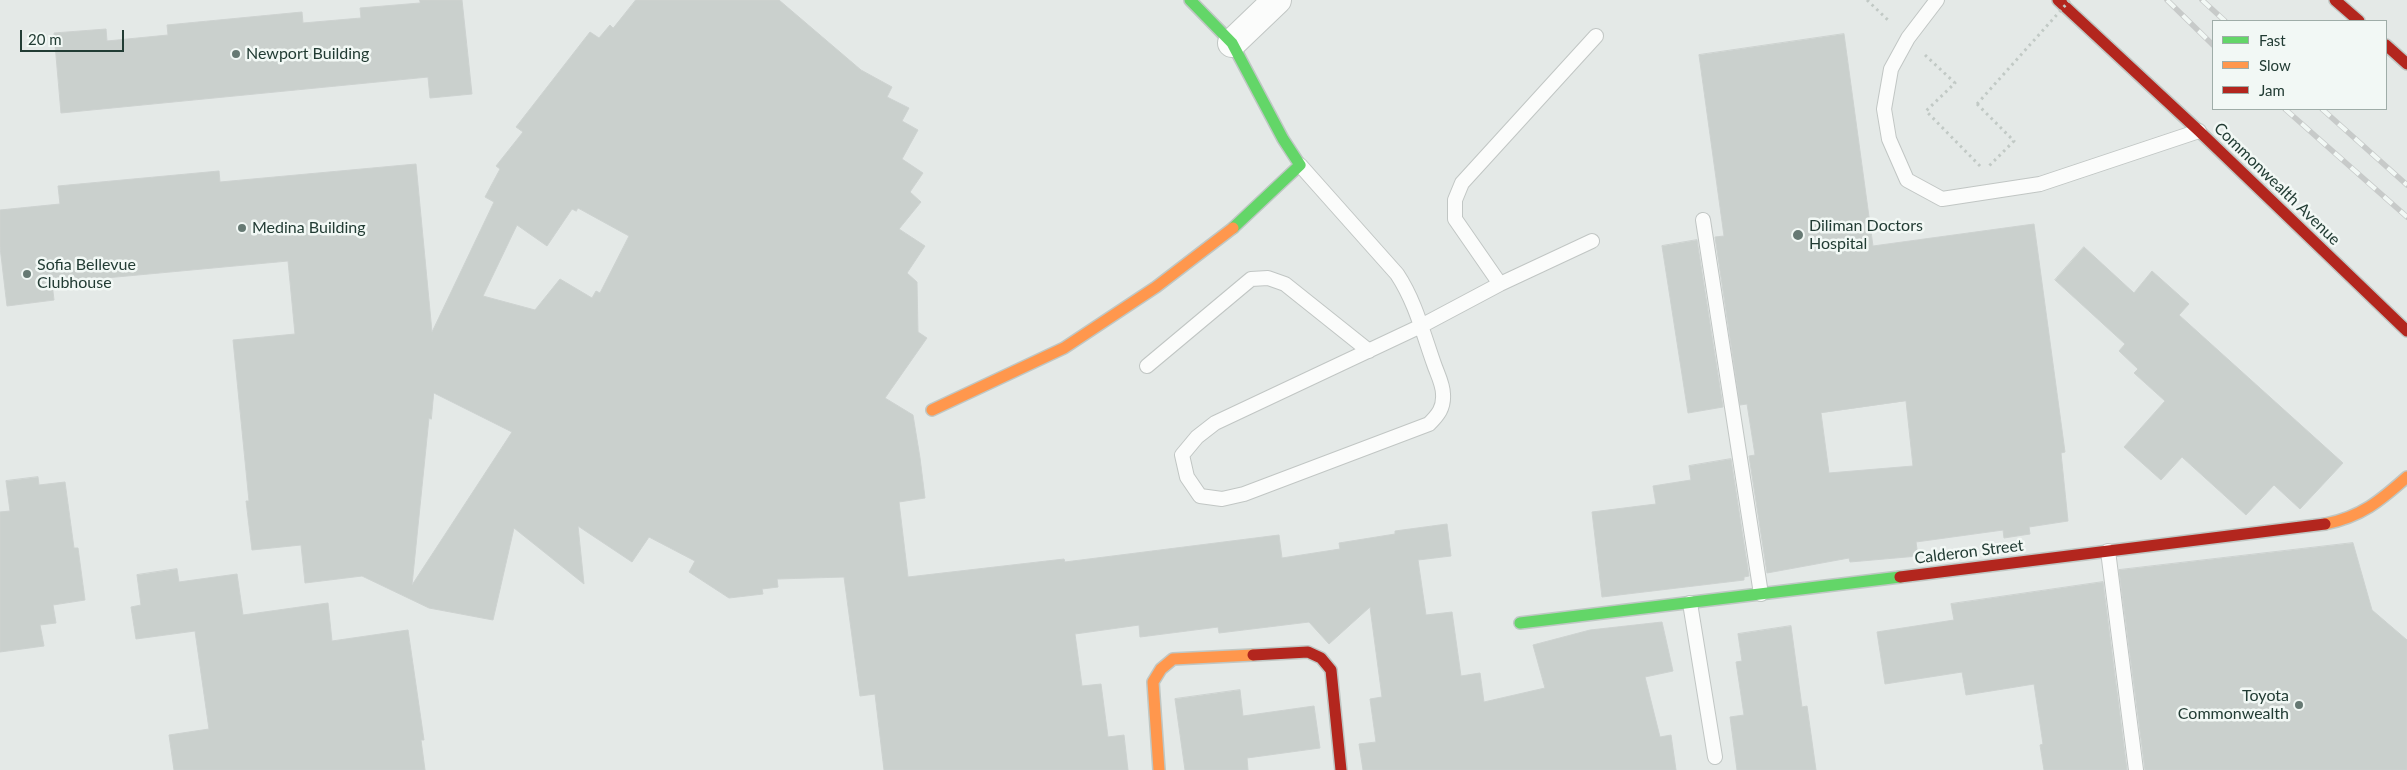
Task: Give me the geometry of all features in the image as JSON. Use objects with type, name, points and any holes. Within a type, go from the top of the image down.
[{"type":"street","points":[[932,410],[1064,348],[1156,288],[1224,237],[1300,165],[1283,139],[1232,43],[1190,0]]},
{"type":"street","points":[[1232,43],[1277,0]]},
{"type":"street","name":"Commonwealth Avenue","points":[[2058,0],[2199,131],[2407,331]]},
{"type":"street","points":[[2335,0],[2358,20]]},
{"type":"street","points":[[2387,46],[2407,64]]},
{"type":"street","name":"Calderon Street","points":[[1520,623],[2312,527],[2346,520],[2375,505],[2407,477]]},
{"type":"street","points":[[1158,770],[1153,682],[1161,669],[1173,659],[1308,652],[1321,658],[1331,670],[1341,770]]},
{"type":"lane","points":[[1937,0],[1908,38],[1891,69],[1884,109],[1889,139],[1907,180],[1942,199],[2040,184],[2199,131]]},
{"type":"lane","points":[[1500,284],[1455,219],[1455,200],[1462,183],[1596,36]]},
{"type":"lane","points":[[1300,165],[1397,274],[1408,291],[1421,326],[1443,393],[1441,411],[1429,424],[1244,494],[1222,499],[1200,496],[1187,477],[1182,455],[1197,436],[1215,423],[1421,326],[1500,284],[1592,241]]},
{"type":"lane","points":[[1702,220],[1762,594]]},
{"type":"lane","points":[[1147,366],[1251,279],[1268,278],[1285,284],[1369,351]]},
{"type":"lane","points":[[2108,551],[2136,770]]},
{"type":"lane","points":[[1690,603],[1715,757]]},
{"type":"path","points":[[1955,83],[1926,111],[1984,170],[2014,141],[1977,104],[2070,0]]},
{"type":"building","name":"Newport Building","points":[[420,0],[462,0],[472,94],[430,98],[428,77],[61,113],[54,33],[106,29],[107,41],[168,35],[167,25],[302,12],[303,23],[361,18],[360,8],[420,3]]},
{"type":"building","points":[[636,0],[779,0],[861,70],[892,87],[887,97],[909,108],[902,121],[918,130],[902,159],[923,173],[910,192],[921,202],[899,229],[925,246],[907,273],[917,282],[918,332],[927,338],[885,398],[913,415],[920,458],[925,498],[899,502],[908,577],[1064,559],[1065,562],[1279,535],[1282,558],[1340,549],[1339,543],[1395,534],[1395,531],[1447,524],[1451,556],[1418,560],[1426,615],[1452,612],[1461,676],[1480,673],[1484,702],[1545,688],[1533,645],[1590,630],[1662,622],[1673,671],[1645,677],[1660,737],[1671,735],[1676,770],[1363,770],[1359,744],[1376,742],[1370,699],[1382,697],[1370,607],[1329,644],[1309,622],[1219,633],[1218,627],[1140,637],[1139,625],[1075,634],[1082,686],[1101,684],[1108,737],[1124,735],[1128,770],[884,770],[875,694],[860,696],[844,577],[777,579],[778,587],[762,589],[763,594],[729,598],[689,572],[695,561],[649,537],[632,562],[578,526],[584,584],[514,528],[493,620],[429,608],[362,576],[305,583],[301,545],[252,550],[246,501],[249,501],[233,340],[295,334],[288,261],[52,283],[54,300],[7,306],[0,247],[0,210],[60,204],[58,186],[219,171],[220,182],[416,164],[432,332],[494,202],[485,197],[500,169],[496,166],[523,132],[516,127],[590,32],[599,38],[610,25],[613,28]],"holes":[[[578,208],[629,236],[600,293],[596,291],[592,298],[560,279],[535,310],[483,296],[517,225],[547,246],[572,209],[576,211]],[[434,393],[512,432],[412,585],[429,418],[431,419]]]},
{"type":"building","name":"Diliman Doctors Hospital","points":[[1844,34],[1873,246],[2034,224],[2065,452],[2061,453],[2068,521],[2029,527],[2030,534],[2004,538],[2003,530],[1916,542],[1918,556],[1850,562],[1849,558],[1767,573],[1749,456],[1755,455],[1747,404],[1740,405],[1715,237],[1724,236],[1699,55]],"holes":[[[1906,401],[1913,466],[1829,473],[1821,413]]]},
{"type":"building","points":[[1697,240],[1723,407],[1688,413],[1662,246]]},
{"type":"building","points":[[2084,247],[2134,293],[2152,271],[2189,304],[2179,315],[2343,463],[2300,509],[2274,485],[2246,515],[2182,457],[2161,480],[2124,447],[2165,401],[2134,373],[2138,369],[2119,351],[2125,344],[2055,280]]},
{"type":"building","points":[[1731,459],[1749,576],[1744,577],[1744,580],[1602,597],[1592,512],[1656,504],[1653,486],[1691,480],[1689,466]]},
{"type":"building","points":[[38,477],[39,485],[65,482],[74,548],[78,548],[85,600],[53,605],[56,623],[40,625],[44,646],[0,652],[0,512],[10,511],[6,481]]},
{"type":"building","name":"Toyota Commonwealth","points":[[2353,543],[2372,610],[2407,640],[2407,770],[2145,770],[2119,570]]},
{"type":"building","points":[[177,569],[179,582],[237,574],[243,615],[328,603],[332,641],[408,630],[424,740],[421,740],[425,770],[174,770],[169,735],[209,729],[195,631],[136,639],[131,607],[141,605],[137,575]]},
{"type":"building","points":[[2103,582],[2127,770],[2044,770],[2040,745],[2043,744],[2034,684],[1966,695],[1962,672],[1885,684],[1877,632],[1954,620],[1951,604]]},
{"type":"building","points":[[1791,626],[1802,707],[1807,706],[1816,770],[1737,770],[1730,717],[1744,715],[1736,662],[1742,661],[1738,634]]},
{"type":"building","points":[[1240,690],[1243,716],[1314,706],[1320,748],[1247,758],[1248,770],[1185,770],[1175,699]]},
{"type":"railway","points":[[2167,0],[2212,44]]},
{"type":"railway","points":[[2202,0],[2224,20]]},
{"type":"railway","points":[[2286,110],[2407,217]]},
{"type":"railway","points":[[2323,110],[2407,185]]},
{"type":"traffic: fast","points":[[1190,0],[1232,43],[1283,139],[1300,165],[1233,228]]},
{"type":"traffic: fast","points":[[1520,623],[1900,577]]},
{"type":"traffic: slow","points":[[932,410],[1064,348],[1156,287],[1233,228]]},
{"type":"traffic: slow","points":[[2325,524],[2349,517],[2369,507],[2407,477]]},
{"type":"traffic: slow","points":[[1159,770],[1153,682],[1161,669],[1173,659],[1253,655]]},
{"type":"traffic: jam","points":[[2058,0],[2199,131],[2407,331]]},
{"type":"traffic: jam","points":[[2335,0],[2358,20]]},
{"type":"traffic: jam","points":[[2387,46],[2407,64]]},
{"type":"traffic: jam","points":[[1900,577],[2325,524]]},
{"type":"traffic: jam","points":[[1253,655],[1308,652],[1321,658],[1331,670],[1341,770]]},
{"type":"place","name":"Newport Building","points":[[236,54]]},
{"type":"place","name":"Medina Building","points":[[242,228]]},
{"type":"place","name":"Diliman Doctors Hospital","points":[[1798,235]]},
{"type":"place","name":"Sofia Bellevue Clubhouse","points":[[27,274]]},
{"type":"place","name":"Toyota Commonwealth","points":[[2299,705]]}]
